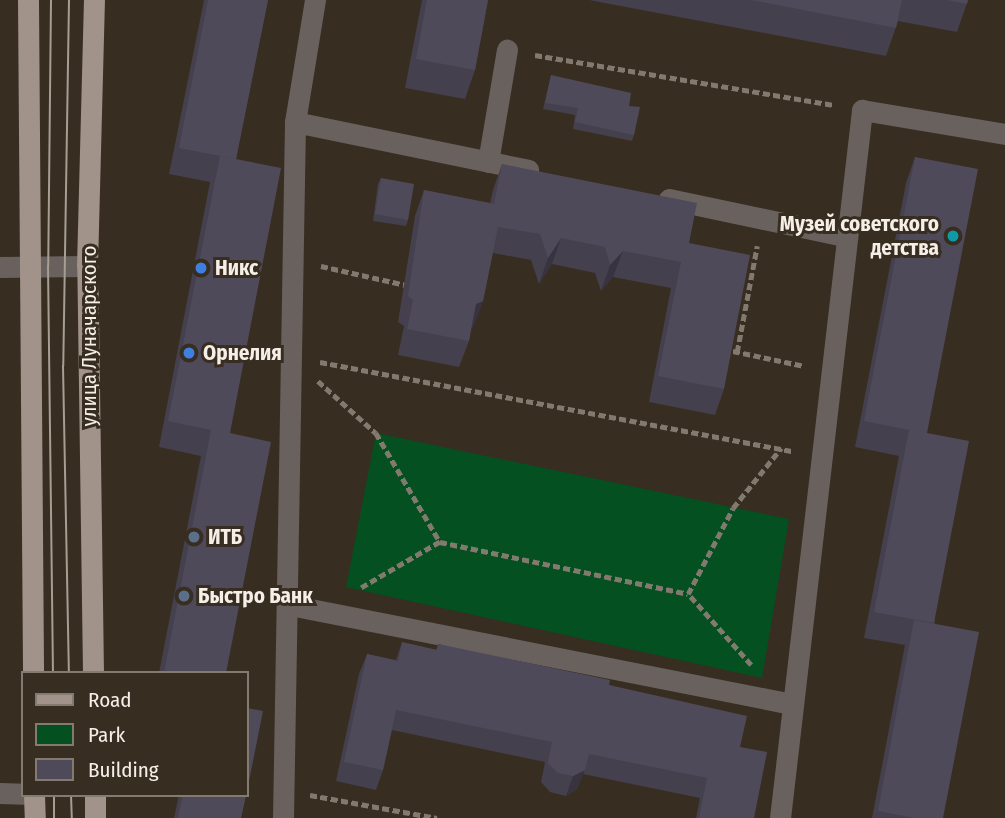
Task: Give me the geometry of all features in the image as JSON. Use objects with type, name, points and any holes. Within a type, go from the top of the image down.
[{"type":"main road","points":[[28,0],[33,671]]},
{"type":"main road","name":"улица Луначарского","points":[[93,671],[87,266],[94,0]]},
{"type":"main road","points":[[34,797],[34,818]]},
{"type":"main road","points":[[95,797],[95,818]]},
{"type":"lane","points":[[283,818],[290,605],[295,122],[315,0]]},
{"type":"lane","points":[[488,162],[507,50]]},
{"type":"lane","points":[[780,818],[829,371],[862,110],[1005,134]]},
{"type":"lane","points":[[295,122],[543,173]]},
{"type":"lane","points":[[653,196],[845,236]]},
{"type":"lane","points":[[0,267],[87,266]]},
{"type":"lane","points":[[290,605],[792,704]]},
{"type":"lane","points":[[0,793],[21,794]]},
{"type":"path","points":[[507,50],[862,110]]},
{"type":"path","points":[[762,218],[735,351],[829,371]]},
{"type":"path","points":[[295,260],[406,285]]},
{"type":"path","points":[[292,357],[820,457]]},
{"type":"path","points":[[292,357],[376,433],[440,542]]},
{"type":"path","points":[[688,594],[733,508],[781,448]]},
{"type":"path","points":[[358,590],[440,542],[688,594],[753,668]]},
{"type":"path","points":[[285,790],[437,818]]},
{"type":"green space","points":[[376,433],[789,519],[762,678],[346,587]]},
{"type":"building","points":[[208,0],[268,0],[236,159],[179,148]]},
{"type":"building","points":[[427,0],[488,0],[475,70],[416,59]]},
{"type":"building","points":[[751,0],[902,0],[896,28]]},
{"type":"building","points":[[947,0],[968,0],[967,4]]},
{"type":"building","points":[[551,75],[631,93],[629,106],[640,107],[634,135],[575,122],[578,108],[545,103]]},
{"type":"building","points":[[220,156],[281,168],[230,433],[271,442],[226,671],[164,671],[211,430],[168,421]]},
{"type":"building","points":[[915,157],[978,169],[927,433],[969,441],[934,623],[874,612],[909,430],[864,421]]},
{"type":"building","points":[[502,164],[697,203],[689,243],[750,255],[724,389],[658,376],[681,262],[623,251],[610,265],[605,247],[561,238],[548,258],[540,234],[498,227],[483,301],[476,304],[469,341],[407,329],[413,300],[408,296],[424,190],[494,204]]},
{"type":"building","points":[[381,178],[414,184],[408,220],[375,214]]},
{"type":"building","points":[[914,620],[979,632],[943,818],[915,818],[878,811]]},
{"type":"building","points":[[402,642],[437,650],[438,644],[610,680],[609,685],[747,716],[740,747],[767,752],[754,818],[699,818],[707,778],[589,754],[585,770],[573,776],[558,773],[548,763],[552,742],[396,710],[383,770],[344,762],[367,654],[398,661]]},
{"type":"building","points":[[248,708],[263,711],[248,786]]},
{"type":"building","points":[[183,797],[246,797],[241,818],[178,818]]},
{"type":"tram line","points":[[51,0],[48,266],[53,671]]},
{"type":"tram line","points":[[69,0],[63,366],[69,671]]},
{"type":"tram line","points":[[54,797],[54,818]]},
{"type":"tram line","points":[[71,797],[72,818]]},
{"type":"place","name":"Музей советского детства","points":[[953,236]]},
{"type":"place","name":"Никс","points":[[201,268]]},
{"type":"place","name":"Орнелия","points":[[189,353]]},
{"type":"place","name":"ИТБ","points":[[194,537]]},
{"type":"place","name":"Быстро Банк","points":[[184,596]]}]
